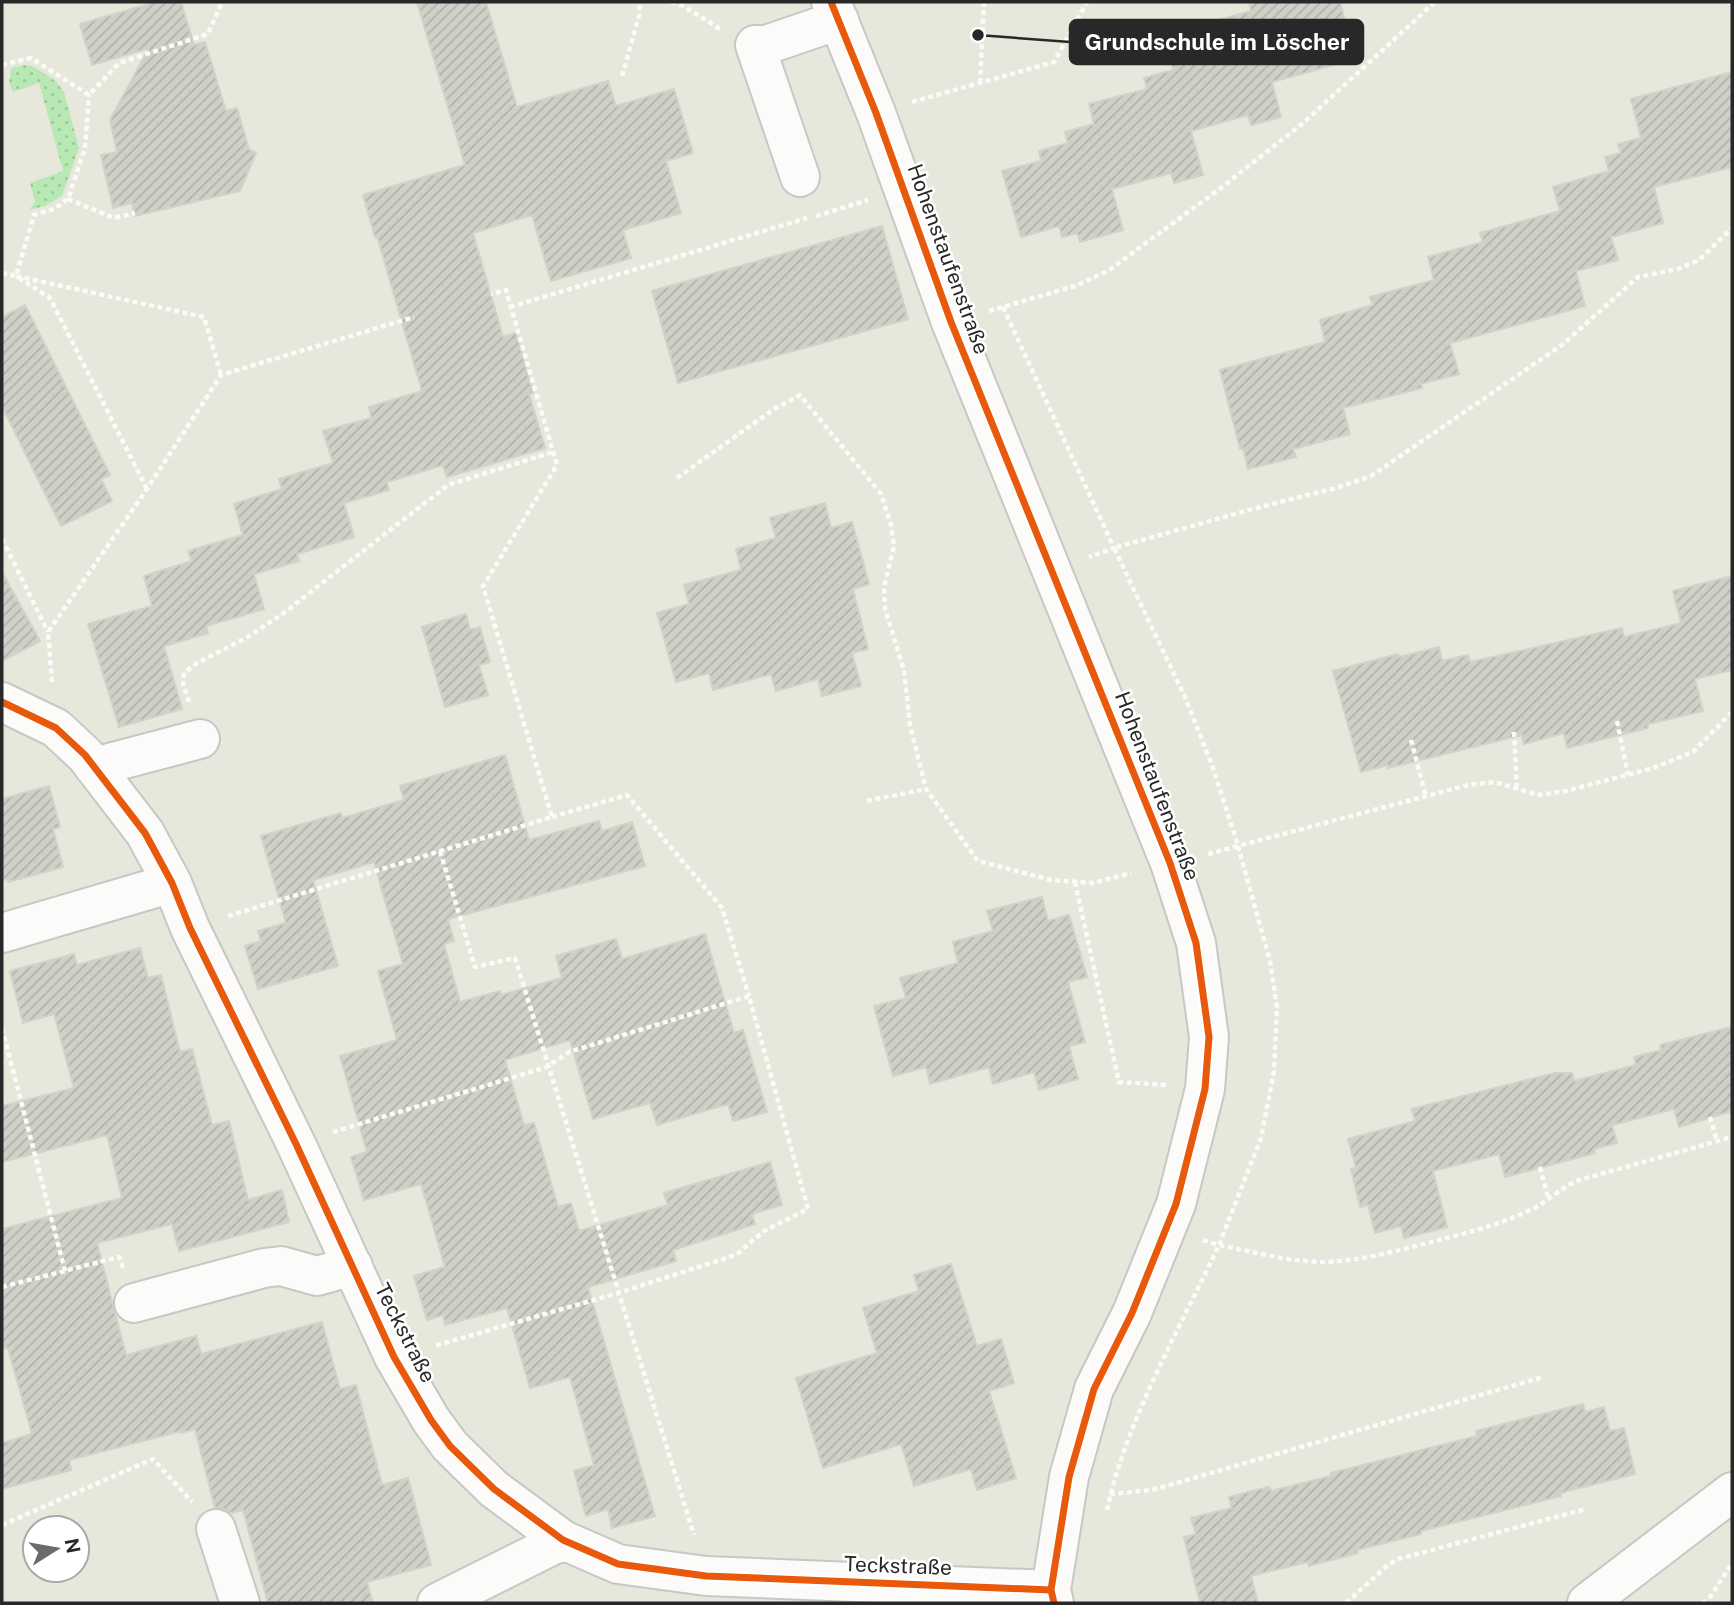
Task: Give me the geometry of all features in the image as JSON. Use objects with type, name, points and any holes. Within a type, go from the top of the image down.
[{"type":"street","points":[[800,177],[755,45],[766,46],[835,11]]},
{"type":"street","name":"Hohenstaufenstraße","points":[[835,11],[876,113],[951,322],[1170,863],[1196,943],[1209,1037],[1205,1089],[1176,1204],[1132,1313],[1094,1389],[1069,1477],[1053,1596]]},
{"type":"street","name":"Teckstraße","points":[[2,702],[56,728],[94,767],[145,833],[172,883],[190,928],[296,1144],[394,1357],[431,1420],[450,1446],[494,1489],[563,1540],[618,1564],[706,1576],[1053,1596]]},
{"type":"street","points":[[94,767],[200,739]]},
{"type":"street","points":[[2,933],[172,883]]},
{"type":"street","points":[[134,1303],[264,1268],[281,1266],[317,1276],[353,1266]]},
{"type":"street","points":[[1587,1603],[1732,1492]]},
{"type":"street","points":[[216,1529],[240,1603]]},
{"type":"street","points":[[436,1603],[563,1540]]},
{"type":"path","points":[[34,215],[54,209],[68,199],[85,148],[89,94],[119,63],[208,34],[222,2]]},
{"type":"path","points":[[622,76],[639,16],[640,2]]},
{"type":"path","points":[[671,2],[681,5],[743,44],[755,45]]},
{"type":"path","points":[[980,83],[984,2]]},
{"type":"path","points":[[876,113],[1054,62],[1087,2]]},
{"type":"path","points":[[951,322],[1075,286],[1108,271],[1222,187],[1301,124],[1435,2]]},
{"type":"path","points":[[2,65],[31,58],[89,94]]},
{"type":"path","points":[[510,307],[903,190]]},
{"type":"path","points":[[68,199],[114,218],[135,213]]},
{"type":"path","points":[[29,210],[34,215]]},
{"type":"path","points":[[16,276],[34,215]]},
{"type":"path","points":[[1052,569],[1114,548],[1336,488],[1371,476],[1562,345],[1637,277],[1678,270],[1699,260],[1732,228]]},
{"type":"path","points":[[2,273],[204,317],[221,375]]},
{"type":"path","points":[[16,276],[50,298],[147,489]]},
{"type":"path","points":[[491,294],[506,290],[557,465],[483,586],[552,817]]},
{"type":"path","points":[[1003,307],[1185,698],[1213,768],[1270,961],[1278,1007],[1274,1071],[1261,1138],[1219,1245],[1150,1391],[1117,1471],[1105,1520]]},
{"type":"path","points":[[48,632],[147,489],[221,375],[414,317]]},
{"type":"path","points":[[677,478],[774,409],[800,395],[881,494],[891,525],[894,546],[884,587],[885,609],[904,670],[910,725],[926,789],[978,861],[1051,880],[1093,883],[1468,785],[1495,782],[1538,795],[1566,791],[1653,768],[1693,752],[1732,712]]},
{"type":"path","points":[[200,739],[182,680],[185,672],[281,615],[448,485],[553,452]]},
{"type":"path","points":[[2,539],[48,632],[56,728]]},
{"type":"path","points":[[1617,721],[1628,775]]},
{"type":"path","points":[[1514,732],[1517,789]]},
{"type":"path","points":[[1411,740],[1426,796]]},
{"type":"path","points":[[867,801],[926,789]]},
{"type":"path","points":[[190,928],[627,795],[722,908],[808,1209],[764,1231],[736,1255],[618,1293],[394,1357]]},
{"type":"path","points":[[440,852],[475,967],[515,958],[706,1576]]},
{"type":"path","points":[[1075,882],[1119,1082],[1205,1089]]},
{"type":"path","points":[[296,1144],[548,1067],[569,1052],[749,996]]},
{"type":"path","points":[[2,1028],[65,1271]]},
{"type":"path","points":[[1710,1117],[1717,1141]]},
{"type":"path","points":[[1167,1227],[1219,1245],[1284,1258],[1324,1262],[1358,1258],[1409,1248],[1494,1225],[1538,1206],[1576,1181],[1732,1137]]},
{"type":"path","points":[[1540,1167],[1548,1198]]},
{"type":"path","points":[[2,1287],[119,1257],[134,1303]]},
{"type":"path","points":[[1110,1494],[1152,1490],[1543,1377]]},
{"type":"path","points":[[2,1525],[153,1459],[216,1529]]},
{"type":"path","points":[[1346,1603],[1388,1564],[1398,1559],[1586,1509]]},
{"type":"path","points":[[1702,1603],[1711,1596],[1732,1563]]},
{"type":"green space","points":[[32,66],[56,81],[64,92],[79,148],[62,196],[45,206],[29,210],[35,202],[30,183],[63,171],[39,83],[13,92],[9,83],[11,68]]},
{"type":"building","points":[[156,2],[181,2],[194,45],[205,42],[226,111],[237,108],[249,149],[256,153],[240,191],[135,216],[132,203],[113,208],[101,155],[117,152],[110,120],[149,48],[92,65],[80,24]]},
{"type":"building","points":[[417,2],[486,2],[517,107],[608,81],[616,106],[674,89],[693,153],[666,161],[681,213],[623,230],[631,258],[551,281],[532,215],[473,233],[503,337],[516,333],[533,393],[529,394],[545,448],[447,477],[443,465],[387,482],[389,490],[344,503],[354,537],[297,554],[299,561],[254,574],[264,609],[206,626],[208,633],[164,646],[182,709],[119,727],[88,624],[152,606],[144,576],[192,561],[188,551],[243,535],[234,504],[282,489],[279,479],[333,463],[323,431],[371,418],[369,407],[422,391],[363,195],[465,165]]},
{"type":"building","points":[[1249,2],[1340,2],[1355,59],[1272,82],[1281,117],[1251,125],[1248,115],[1191,131],[1203,175],[1174,183],[1171,173],[1112,189],[1123,230],[1080,242],[1077,233],[1062,237],[1059,226],[1021,237],[1002,171],[1041,161],[1039,151],[1068,143],[1065,132],[1094,124],[1089,104],[1147,89],[1144,78],[1173,70],[1167,45],[1225,30],[1222,19],[1251,11]]},
{"type":"building","points":[[1732,72],[1732,167],[1654,187],[1663,223],[1611,237],[1618,260],[1576,271],[1585,306],[1450,343],[1459,374],[1421,384],[1422,388],[1343,408],[1350,434],[1293,449],[1296,457],[1248,469],[1243,448],[1240,449],[1220,370],[1325,342],[1320,320],[1373,305],[1370,297],[1434,280],[1428,257],[1483,242],[1480,233],[1560,211],[1553,187],[1609,171],[1605,157],[1621,153],[1618,144],[1641,138],[1631,99]]},
{"type":"building","points":[[882,226],[908,319],[678,383],[652,291]]},
{"type":"building","points":[[25,305],[110,475],[101,479],[112,501],[61,526],[2,406],[2,317]]},
{"type":"building","points":[[825,503],[831,528],[852,522],[869,584],[853,589],[868,649],[852,653],[861,686],[822,696],[818,679],[776,691],[771,674],[713,690],[709,673],[676,682],[657,613],[689,604],[684,585],[741,570],[736,549],[776,538],[770,518]]},
{"type":"building","points":[[2,572],[40,641],[2,661]]},
{"type":"building","points":[[1732,576],[1732,670],[1695,679],[1703,711],[1567,748],[1564,733],[1524,744],[1522,735],[1388,768],[1388,765],[1361,772],[1333,671],[1398,654],[1399,657],[1439,647],[1442,661],[1468,655],[1470,662],[1622,628],[1624,637],[1681,623],[1673,591]]},
{"type":"building","points":[[466,614],[470,630],[480,627],[490,662],[479,665],[488,695],[445,707],[422,627]]},
{"type":"building","points":[[505,755],[529,840],[599,821],[602,831],[632,822],[645,866],[448,919],[454,941],[444,944],[460,1002],[500,991],[501,995],[562,978],[556,956],[616,939],[622,959],[705,934],[734,1033],[743,1030],[767,1112],[733,1121],[728,1104],[657,1125],[650,1103],[593,1119],[570,1040],[505,1060],[524,1125],[534,1123],[558,1207],[571,1203],[579,1231],[668,1205],[664,1193],[770,1162],[782,1205],[752,1214],[755,1224],[673,1250],[676,1261],[588,1287],[655,1516],[612,1528],[608,1509],[586,1516],[574,1471],[594,1465],[570,1377],[530,1388],[507,1308],[445,1325],[443,1315],[427,1320],[414,1276],[445,1267],[421,1184],[364,1200],[351,1157],[367,1152],[340,1056],[397,1040],[378,971],[403,964],[374,862],[313,880],[338,966],[258,989],[245,946],[261,941],[258,931],[286,923],[261,836],[341,813],[342,818],[404,800],[400,786]]},
{"type":"building","points":[[49,786],[60,827],[53,829],[63,867],[8,882],[8,879],[2,880],[2,799]]},
{"type":"building","points":[[1042,897],[1048,921],[1069,915],[1087,977],[1068,982],[1085,1042],[1069,1046],[1078,1079],[1039,1090],[1034,1072],[993,1084],[989,1067],[930,1084],[926,1067],[893,1076],[874,1006],[906,998],[900,978],[958,963],[953,942],[993,931],[987,911]]},
{"type":"building","points":[[140,948],[148,978],[161,975],[180,1052],[192,1049],[212,1125],[229,1121],[248,1200],[282,1190],[289,1222],[179,1251],[172,1224],[97,1243],[126,1355],[196,1336],[201,1354],[322,1322],[340,1389],[356,1385],[382,1485],[408,1478],[431,1565],[367,1582],[373,1603],[268,1603],[243,1510],[231,1513],[215,1508],[195,1429],[69,1460],[71,1470],[2,1489],[2,1443],[32,1434],[8,1348],[2,1349],[2,1229],[122,1198],[107,1135],[2,1162],[2,1106],[74,1088],[54,1014],[23,1023],[10,971],[74,954],[77,965]]},
{"type":"building","points":[[1732,1027],[1732,1111],[1679,1127],[1674,1109],[1612,1125],[1617,1143],[1594,1149],[1595,1153],[1505,1177],[1499,1154],[1433,1171],[1447,1227],[1404,1238],[1401,1226],[1375,1233],[1368,1205],[1360,1207],[1351,1169],[1356,1168],[1348,1139],[1415,1121],[1412,1109],[1555,1073],[1572,1073],[1574,1081],[1636,1065],[1634,1057],[1662,1050],[1660,1045]]},
{"type":"building","points":[[951,1264],[977,1346],[1001,1339],[1014,1383],[989,1391],[1016,1478],[977,1490],[971,1469],[914,1486],[901,1444],[823,1468],[796,1378],[877,1353],[863,1308],[919,1291],[914,1275]]},
{"type":"building","points":[[1583,1404],[1585,1412],[1604,1407],[1610,1431],[1624,1428],[1635,1474],[1567,1491],[1560,1494],[1561,1496],[1421,1531],[1421,1534],[1357,1550],[1358,1553],[1309,1566],[1308,1562],[1251,1576],[1258,1603],[1200,1603],[1184,1537],[1196,1534],[1191,1518],[1232,1508],[1229,1497],[1269,1487],[1271,1491],[1331,1476],[1331,1473],[1477,1436],[1476,1431]]},
{"type":"cycle path","points":[[831,2],[876,113],[951,322],[1170,863],[1196,943],[1209,1037],[1205,1089],[1176,1204],[1132,1313],[1094,1389],[1069,1477],[1051,1590],[1054,1603]]},
{"type":"cycle path","points":[[2,702],[56,728],[85,755],[145,833],[172,883],[190,928],[296,1144],[394,1357],[431,1420],[450,1446],[494,1489],[563,1540],[618,1564],[706,1576],[1051,1590]]},
{"type":"place","name":"Grundschule im Löscher","points":[[978,35]]}]
